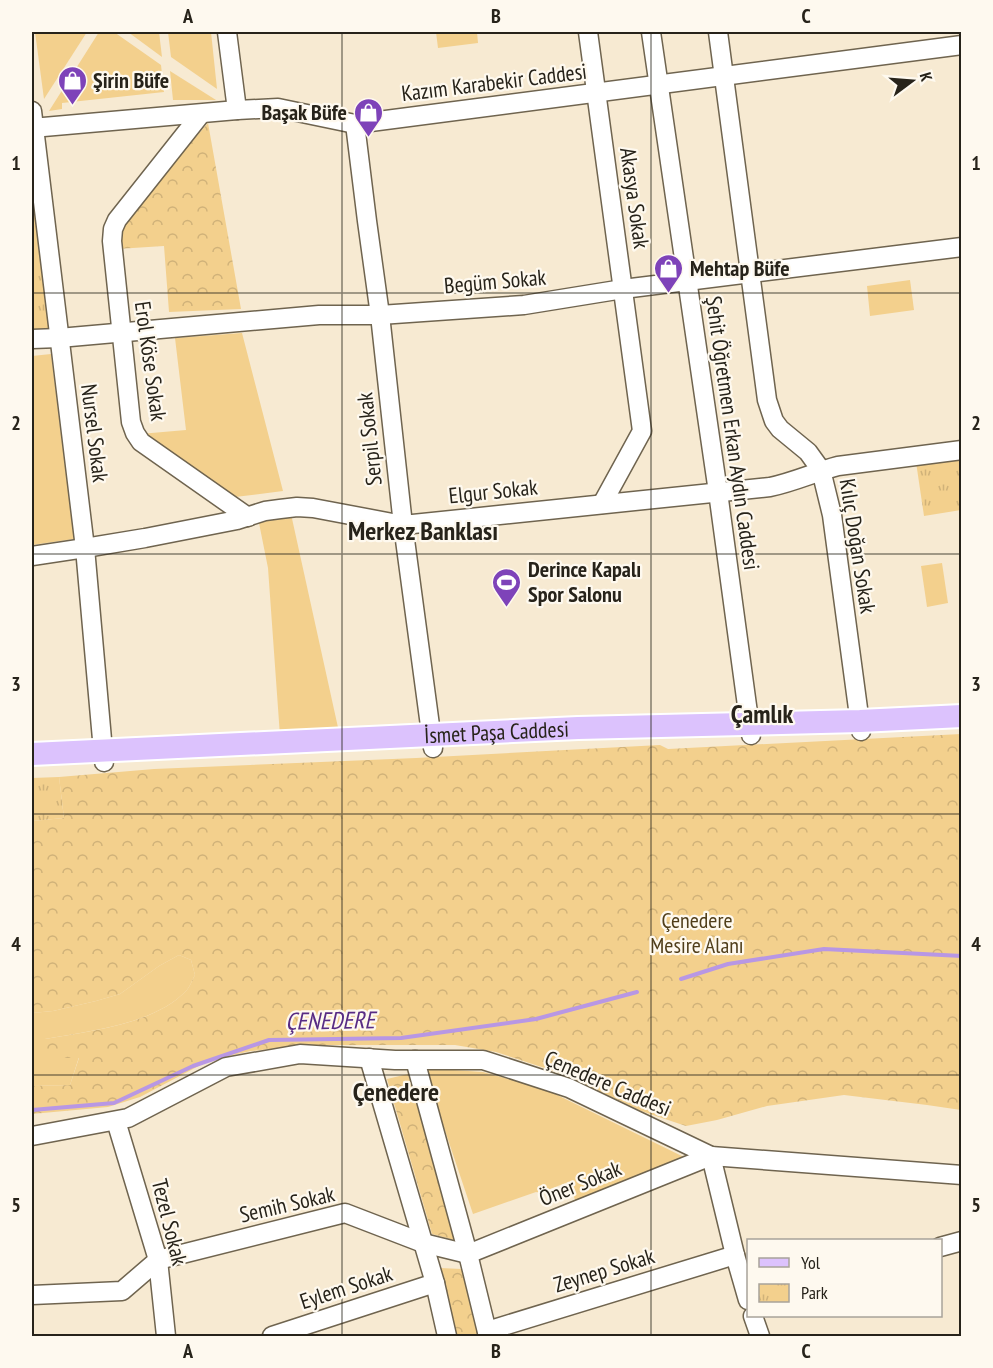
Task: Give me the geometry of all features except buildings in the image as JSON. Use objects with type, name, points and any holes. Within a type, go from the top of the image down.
[{"type":"main road","name":"İsmet Paşa Caddesi","points":[[860,726],[962,716]]},
{"type":"main road","name":"İsmet Paşa Caddesi","points":[[32,766],[103,757],[432,741],[578,728],[750,729],[860,726],[962,728]]},
{"type":"main road","name":"İsmet Paşa Caddesi","points":[[32,754],[103,757]]},
{"type":"street","points":[[227,32],[237,111]]},
{"type":"street","name":"Akasya Sokak","points":[[588,32],[642,431],[602,504]]},
{"type":"street","name":"Şehit Öğretmen Erkan Aydın Caddesi","points":[[651,32],[750,729]]},
{"type":"street","name":"Kılıç Doğan Sokak","points":[[718,32],[767,400],[774,421],[780,429],[808,452],[821,470],[832,514],[860,726]]},
{"type":"street","name":"Kazım Karabekir Caddesi","points":[[32,122],[278,108],[356,124],[962,45]]},
{"type":"street","name":"Erol Köse Sokak","points":[[201,114],[117,220],[113,229],[112,241],[131,422],[141,442],[248,517]]},
{"type":"street","name":"Nursel Sokak","points":[[32,122],[85,548],[103,757]]},
{"type":"street","name":"Serpil Sokak","points":[[356,124],[403,525],[432,741]]},
{"type":"street","name":"Begüm Sokak","points":[[32,339],[319,315],[380,315],[524,305],[623,289],[962,247]]},
{"type":"street","name":"Elgur Sokak","points":[[32,556],[225,523],[277,509],[313,508],[403,525],[770,488],[821,470],[851,464],[962,450]]},
{"type":"street","name":"Çenedere Caddesi","points":[[32,1136],[128,1118],[226,1067],[300,1054],[415,1060],[483,1060],[569,1088],[711,1156],[962,1175]]},
{"type":"street","points":[[369,1058],[435,1283],[447,1336]]},
{"type":"street","points":[[415,1060],[468,1254],[487,1334]]},
{"type":"street","name":"Tezel Sokak","points":[[116,1120],[158,1260],[166,1336]]},
{"type":"street","points":[[711,1156],[735,1255],[747,1293]]},
{"type":"street","name":"Öner Sokak","points":[[468,1254],[711,1156]]},
{"type":"street","name":"Semih Sokak","points":[[158,1260],[345,1213],[423,1243],[468,1254]]},
{"type":"street","points":[[942,1247],[962,1242]]},
{"type":"street","name":"Zeynep Sokak","points":[[487,1334],[735,1255]]},
{"type":"street","points":[[32,1295],[122,1291],[158,1260]]},
{"type":"street","name":"Eylem Sokak","points":[[272,1336],[435,1283]]},
{"type":"street","points":[[753,1317],[759,1336]]},
{"type":"green space","points":[[35,32],[87,32],[44,99]]},
{"type":"green space","points":[[99,32],[114,32],[161,65],[164,92],[62,103],[62,109],[49,111]]},
{"type":"green space","points":[[128,32],[159,32],[162,57]]},
{"type":"green space","points":[[168,32],[211,32],[217,89],[171,57]]},
{"type":"green space","points":[[436,32],[477,32],[478,43],[438,48]]},
{"type":"green space","points":[[170,71],[216,100],[173,100]]},
{"type":"green space","points":[[208,123],[241,309],[169,312],[164,246],[117,249],[120,223]]},
{"type":"green space","points":[[32,174],[49,328],[32,330]]},
{"type":"green space","points":[[910,280],[914,310],[870,316],[867,286]]},
{"type":"green space","points":[[242,333],[283,491],[235,497],[140,434],[186,430],[175,338]]},
{"type":"green space","points":[[51,354],[74,539],[32,545],[32,356]]},
{"type":"green space","points":[[961,456],[961,510],[924,516],[916,462]]},
{"type":"green space","points":[[291,514],[339,732],[280,736],[268,568],[259,523]]},
{"type":"green space","points":[[942,563],[948,603],[927,607],[921,566]]},
{"type":"green space","name":"Çenedere Mesire Alanı","points":[[961,734],[961,1110],[844,1095],[767,1106],[686,1126],[641,1111],[566,1075],[496,1052],[455,1045],[307,1045],[251,1051],[210,1060],[140,1097],[108,1107],[32,1114],[32,1086],[70,1085],[79,1058],[67,1058],[39,1051],[38,1045],[45,1039],[120,1025],[156,1012],[186,991],[195,975],[191,960],[179,955],[159,966],[120,994],[53,1011],[32,1013],[32,821],[64,818],[59,777],[154,769],[660,745],[668,749]]},
{"type":"green space","points":[[59,777],[64,818],[32,821],[32,778]]},
{"type":"green space","points":[[179,955],[191,960],[195,975],[186,991],[156,1012],[138,1019],[120,1025],[45,1039],[67,1058],[79,1057],[70,1085],[32,1086],[32,1013],[53,1011],[120,994],[159,966]]},
{"type":"green space","points":[[424,1068],[483,1072],[545,1089],[694,1162],[578,1207],[568,1182],[473,1214]]},
{"type":"green space","points":[[408,1074],[458,1241],[432,1234],[387,1079]]},
{"type":"green space","points":[[440,1268],[462,1269],[478,1336],[456,1336]]},
{"type":"waterway","points":[[681,979],[728,964],[824,949],[962,956]]},
{"type":"waterway","name":"ÇENEDERE","points":[[32,1110],[114,1103],[193,1066],[269,1040],[401,1038],[536,1019],[637,992]]},
{"type":"place","name":"Şirin Büfe","points":[[72,106]]},
{"type":"place","name":"Başak Büfe","points":[[368,138]]},
{"type":"place","name":"Mehtap Büfe","points":[[669,294]]},
{"type":"place","name":"Derince Kapalı Spor Salonu","points":[[507,608]]},
{"type":"district","name":"Merkez Banklası","points":[[423,531]]},
{"type":"district","name":"Çamlık","points":[[762,714]]},
{"type":"district","name":"Çenedere","points":[[396,1092]]}]
